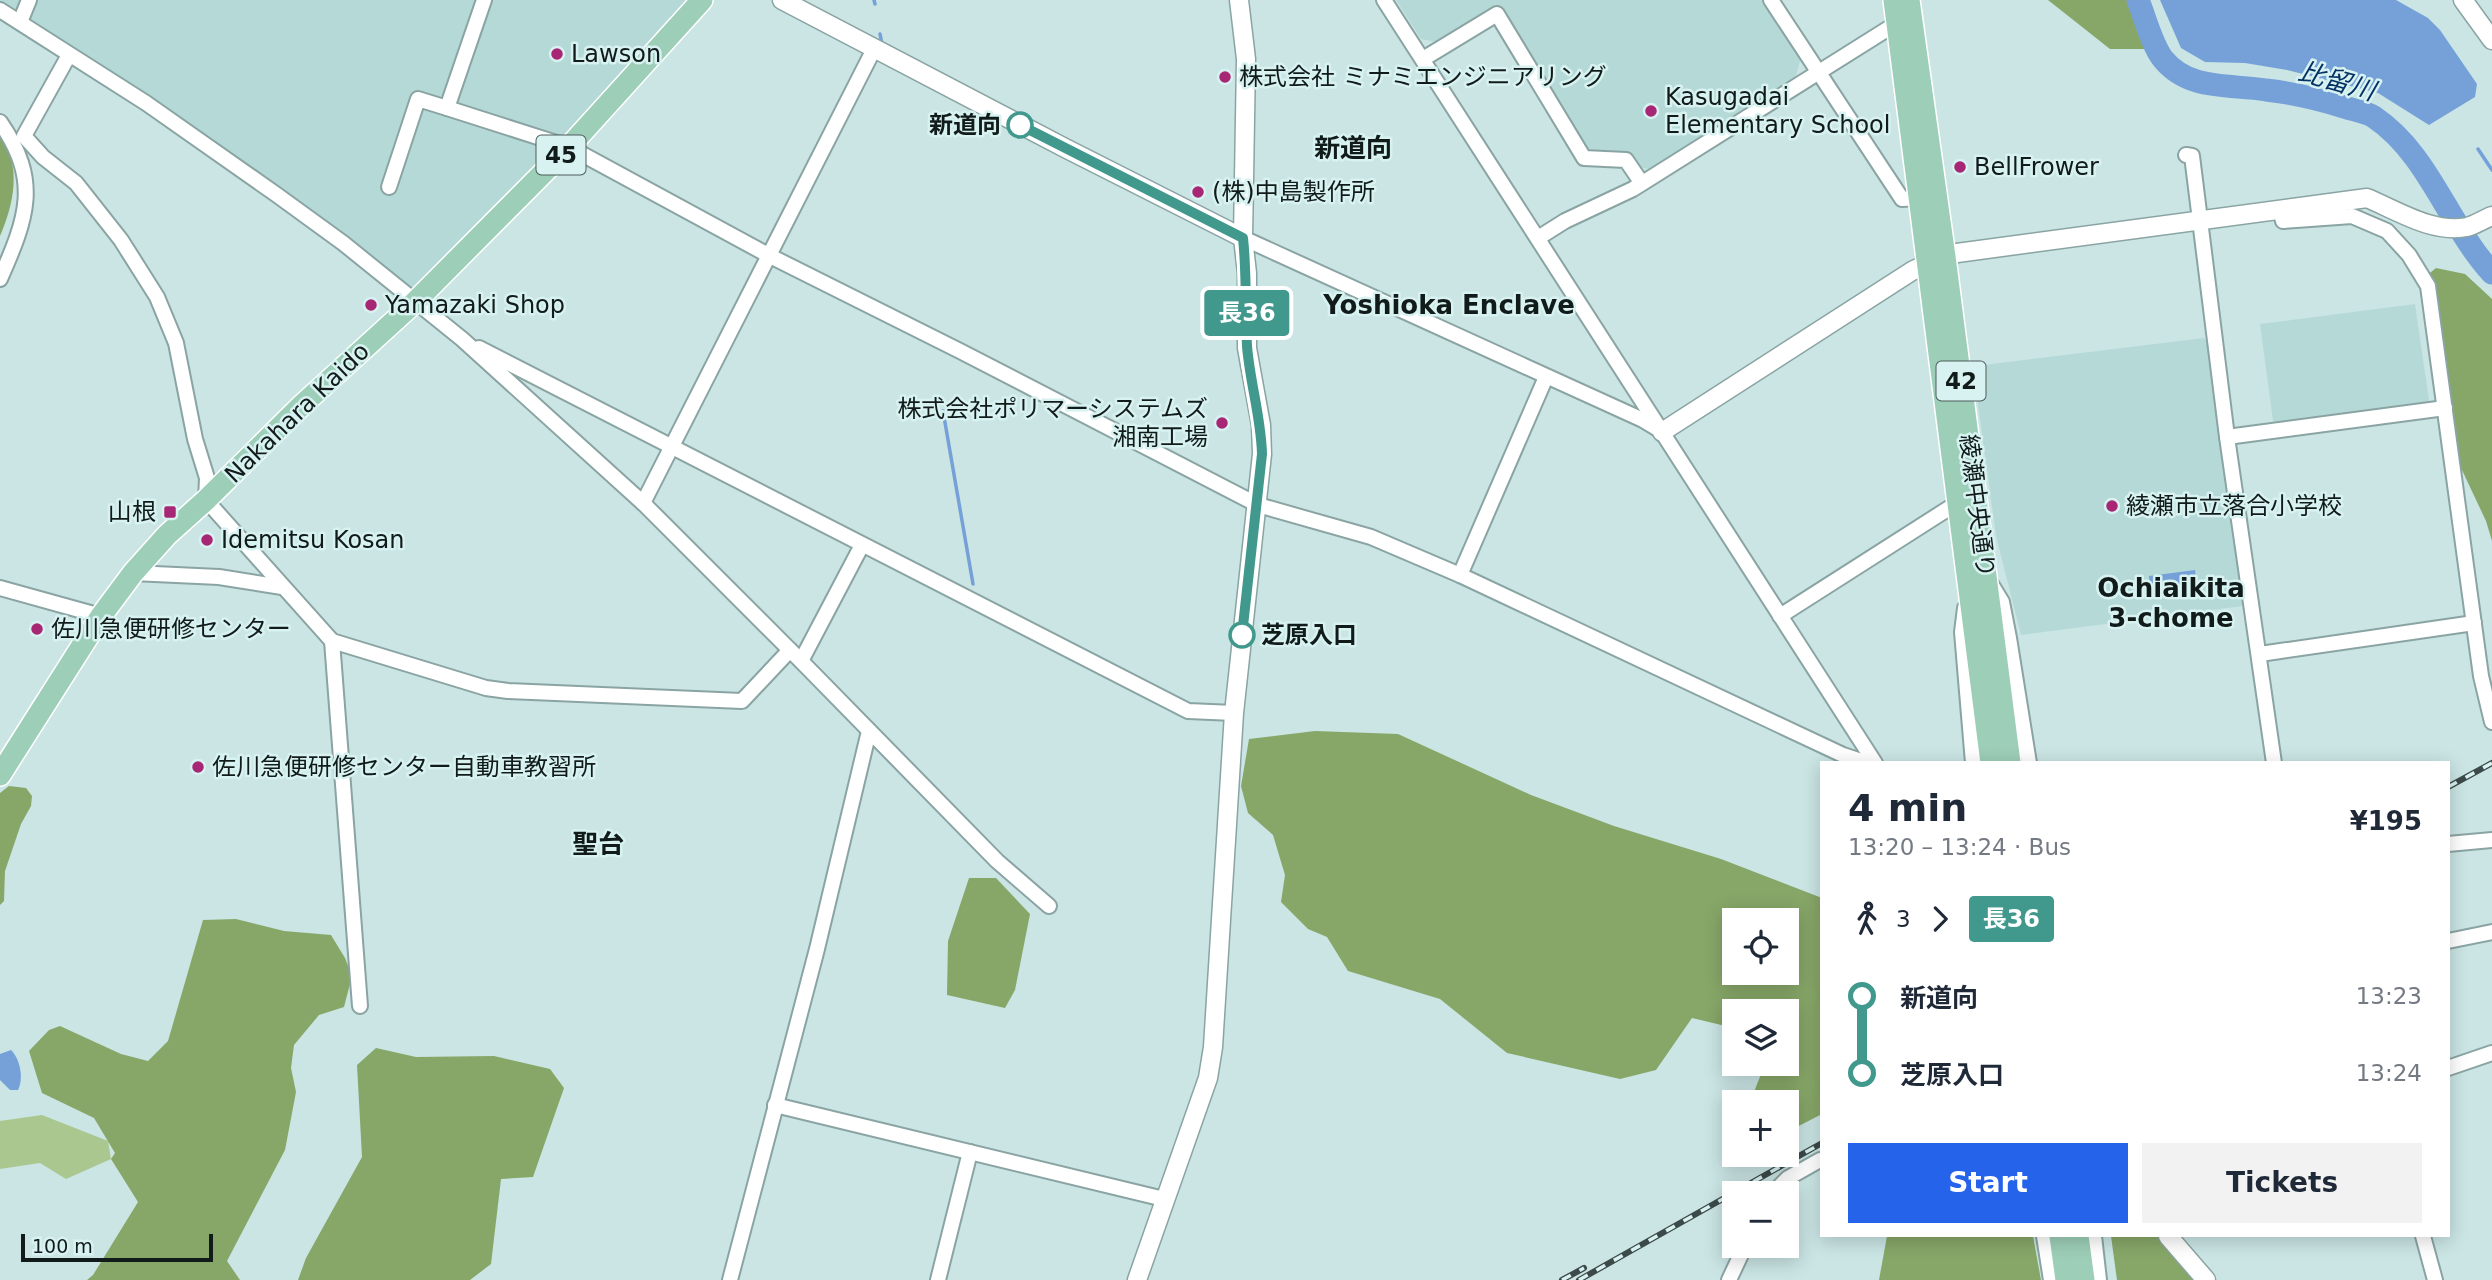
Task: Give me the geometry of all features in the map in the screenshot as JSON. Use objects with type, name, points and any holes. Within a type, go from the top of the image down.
[{"type":"main road","name":"Nakahara Kaido","points":[[3,767],[101,616],[133,573],[167,535],[302,405],[415,303],[569,147],[702,0]]},
{"type":"main road","name":"綾瀬中央通り","points":[[1894,0],[1920,198],[1937,260],[1957,503],[1978,580],[1992,761]]},
{"type":"main road","name":"綾瀬中央通り","points":[[1909,0],[1937,260],[1978,580],[2010,761]]},
{"type":"main road","points":[[2060,1237],[2066,1280]]},
{"type":"main road","points":[[2078,1237],[2084,1280]]},
{"type":"street","points":[[20,22],[29,0]]},
{"type":"street","points":[[447,108],[484,0]]},
{"type":"street","points":[[782,0],[1243,238],[1643,420],[1662,432]]},
{"type":"street","points":[[1137,1280],[1208,1078],[1213,1047],[1234,713],[1258,505],[1261,425],[1247,348],[1247,273],[1243,238],[1246,58],[1239,0]]},
{"type":"street","points":[[1384,0],[1874,761]]},
{"type":"street","points":[[1771,0],[1902,199],[1920,198]]},
{"type":"street","points":[[2463,0],[2492,40]]},
{"type":"street","points":[[0,9],[146,103],[277,195],[343,243],[462,339],[643,503],[997,861],[1049,906]]},
{"type":"street","points":[[1423,58],[1497,14],[1584,158],[1626,160],[1641,182]]},
{"type":"street","points":[[1538,238],[1565,220],[1633,189],[1897,23]]},
{"type":"street","points":[[643,503],[874,49]]},
{"type":"street","points":[[69,55],[24,136],[43,157],[76,183],[121,240],[157,297],[176,343],[195,439],[207,478],[206,500],[332,641],[486,688],[742,701],[789,650]]},
{"type":"street","points":[[389,187],[418,99],[569,147],[770,256],[1258,505],[1371,537],[1460,575],[1843,755],[1861,761]]},
{"type":"street","points":[[0,122],[13,141],[23,164],[27,189],[23,222],[0,279]]},
{"type":"street","points":[[2186,155],[2192,156],[2227,437],[2274,761]]},
{"type":"street","points":[[23,164],[43,157]]},
{"type":"street","points":[[1662,432],[1937,260],[1975,249],[2367,198],[2423,222],[2448,228],[2466,227],[2492,216]]},
{"type":"street","points":[[2280,209],[2283,221],[2352,216],[2386,231],[2409,255],[2428,286],[2484,695],[2492,722]]},
{"type":"street","points":[[462,339],[1188,711],[1234,713]]},
{"type":"street","points":[[1460,575],[1546,377]]},
{"type":"street","points":[[2227,437],[2445,408]]},
{"type":"street","points":[[1780,616],[1957,503]]},
{"type":"street","points":[[801,661],[862,545]]},
{"type":"street","points":[[133,573],[219,577],[282,587]]},
{"type":"street","points":[[1972,757],[1962,632],[1978,580],[2002,602],[2029,761]]},
{"type":"street","points":[[0,588],[101,616]]},
{"type":"street","points":[[2260,654],[2474,623]]},
{"type":"street","points":[[332,641],[359,1006]]},
{"type":"street","points":[[730,1280],[817,949],[869,731]]},
{"type":"street","points":[[2450,844],[2492,840]]},
{"type":"street","points":[[2450,941],[2492,932]]},
{"type":"street","points":[[2450,1068],[2492,1053]]},
{"type":"street","points":[[775,1105],[1164,1199]]},
{"type":"street","points":[[938,1280],[970,1152]]},
{"type":"street","points":[[1785,1181],[1820,1160]]},
{"type":"street","points":[[2044,1237],[2051,1280]]},
{"type":"street","points":[[2094,1237],[2099,1280]]},
{"type":"street","points":[[2169,1237],[2206,1280]]},
{"type":"street","points":[[2423,1237],[2435,1280]]},
{"type":"street","points":[[1729,1280],[1739,1258]]},
{"type":"shaded area","points":[[0,0],[688,0],[556,151],[412,294],[0,8]]},
{"type":"shaded area","name":"Kasugadai Elementary School","points":[[1396,0],[1763,0],[1801,57],[1796,76],[1650,169],[1635,167],[1583,146],[1496,4],[1437,42],[1421,39]]},
{"type":"shaded area","points":[[2415,304],[2430,407],[2274,428],[2260,324]]},
{"type":"shaded area","name":"綾瀬市立落合小学校","points":[[2204,338],[2210,345],[2243,606],[2021,635],[1996,536],[1975,366]]},
{"type":"green space","points":[[2048,0],[2130,0],[2146,49],[2110,49]]},
{"type":"green space","points":[[0,135],[11,159],[14,185],[0,236]]},
{"type":"green space","points":[[2436,268],[2465,274],[2492,299],[2492,541],[2486,521],[2454,453],[2425,277]]},
{"type":"green space","points":[[1315,731],[1398,734],[1531,795],[1614,826],[1721,859],[1820,897],[1820,1115],[1799,1126],[1799,1090],[1755,1090],[1760,1076],[1799,1076],[1799,999],[1722,999],[1722,1025],[1692,1018],[1656,1070],[1620,1079],[1507,1053],[1440,999],[1348,971],[1327,937],[1308,929],[1281,902],[1285,875],[1273,835],[1248,813],[1241,786],[1249,739]]},
{"type":"green space","points":[[9,786],[26,788],[32,796],[31,806],[21,824],[5,871],[4,901],[0,905],[0,793]]},
{"type":"green space","points":[[969,878],[996,878],[1030,914],[1015,990],[1005,1008],[947,995],[948,941]]},
{"type":"green space","points":[[236,919],[284,931],[331,935],[352,976],[344,1007],[319,1015],[294,1045],[291,1068],[296,1092],[285,1150],[227,1261],[240,1280],[87,1280],[93,1275],[138,1202],[111,1159],[115,1153],[94,1118],[42,1093],[29,1051],[49,1030],[60,1026],[121,1054],[148,1061],[168,1041],[203,920]]},
{"type":"green space","points":[[376,1048],[416,1057],[494,1056],[550,1069],[564,1088],[533,1177],[501,1179],[491,1264],[470,1280],[298,1280],[306,1258],[362,1157],[357,1065]]},
{"type":"green space","points":[[42,1115],[108,1141],[111,1159],[66,1179],[40,1163],[0,1169],[0,1121]]},
{"type":"green space","points":[[1887,1237],[2033,1237],[2041,1280],[1879,1280]]},
{"type":"green space","points":[[2111,1237],[2159,1237],[2201,1280],[2117,1280]]},
{"type":"water","points":[[2160,0],[2396,0],[2428,18],[2440,30],[2477,84],[2475,97],[2429,125],[2378,93],[2287,70],[2245,63],[2205,62],[2181,48]]},
{"type":"water","points":[[2195,570],[2198,592],[2151,598],[2149,576]]},
{"type":"water","points":[[11,1050],[20,1069],[18,1090],[10,1090],[0,1080],[0,1054]]},
{"type":"waterway","points":[[874,0],[875,4]]},
{"type":"waterway","name":"比留川","points":[[2138,0],[2159,53],[2173,69],[2185,76],[2210,84],[2276,91],[2325,101],[2374,117],[2393,132],[2409,150],[2463,234],[2492,273]]},
{"type":"waterway","points":[[880,34],[882,44]]},
{"type":"waterway","points":[[2478,149],[2492,170]]},
{"type":"waterway","points":[[943,411],[973,584]]},
{"type":"railway","points":[[2450,786],[2492,763]]},
{"type":"railway","points":[[1579,1280],[1820,1144]]},
{"type":"railway","points":[[1562,1280],[1584,1268]]},
{"type":"bus line","name":"長36","points":[[1020,125],[1243,238],[1247,273],[1247,348],[1261,425],[1262,454],[1242,635]]},
{"type":"place","name":"Lawson","points":[[557,54]]},
{"type":"place","name":"株式会社 ミナミエンジニアリング","points":[[1225,77]]},
{"type":"place","name":"Kasugadai Elementary School","points":[[1651,111]]},
{"type":"place","name":"新道向","points":[[1020,125]]},
{"type":"place","name":"BellFrower","points":[[1960,167]]},
{"type":"place","name":"(株)中島製作所","points":[[1198,192]]},
{"type":"place","name":"Yamazaki Shop","points":[[371,305]]},
{"type":"place","name":"株式会社ポリマーシステムズ 湘南工場","points":[[1222,423]]},
{"type":"place","name":"綾瀬市立落合小学校","points":[[2112,506]]},
{"type":"place","name":"山根","points":[[170,512]]},
{"type":"place","name":"Idemitsu Kosan","points":[[207,540]]},
{"type":"place","name":"佐川急便研修センター","points":[[37,629]]},
{"type":"place","name":"芝原入口","points":[[1242,635]]},
{"type":"place","name":"佐川急便研修センター自動車教習所","points":[[198,767]]},
{"type":"district","name":"新道向","points":[[1353,148]]},
{"type":"district","name":"Yoshioka Enclave","points":[[1449,305]]},
{"type":"district","name":"Ochiaikita 3-chome","points":[[2171,603]]},
{"type":"district","name":"聖台","points":[[598,844]]}]
